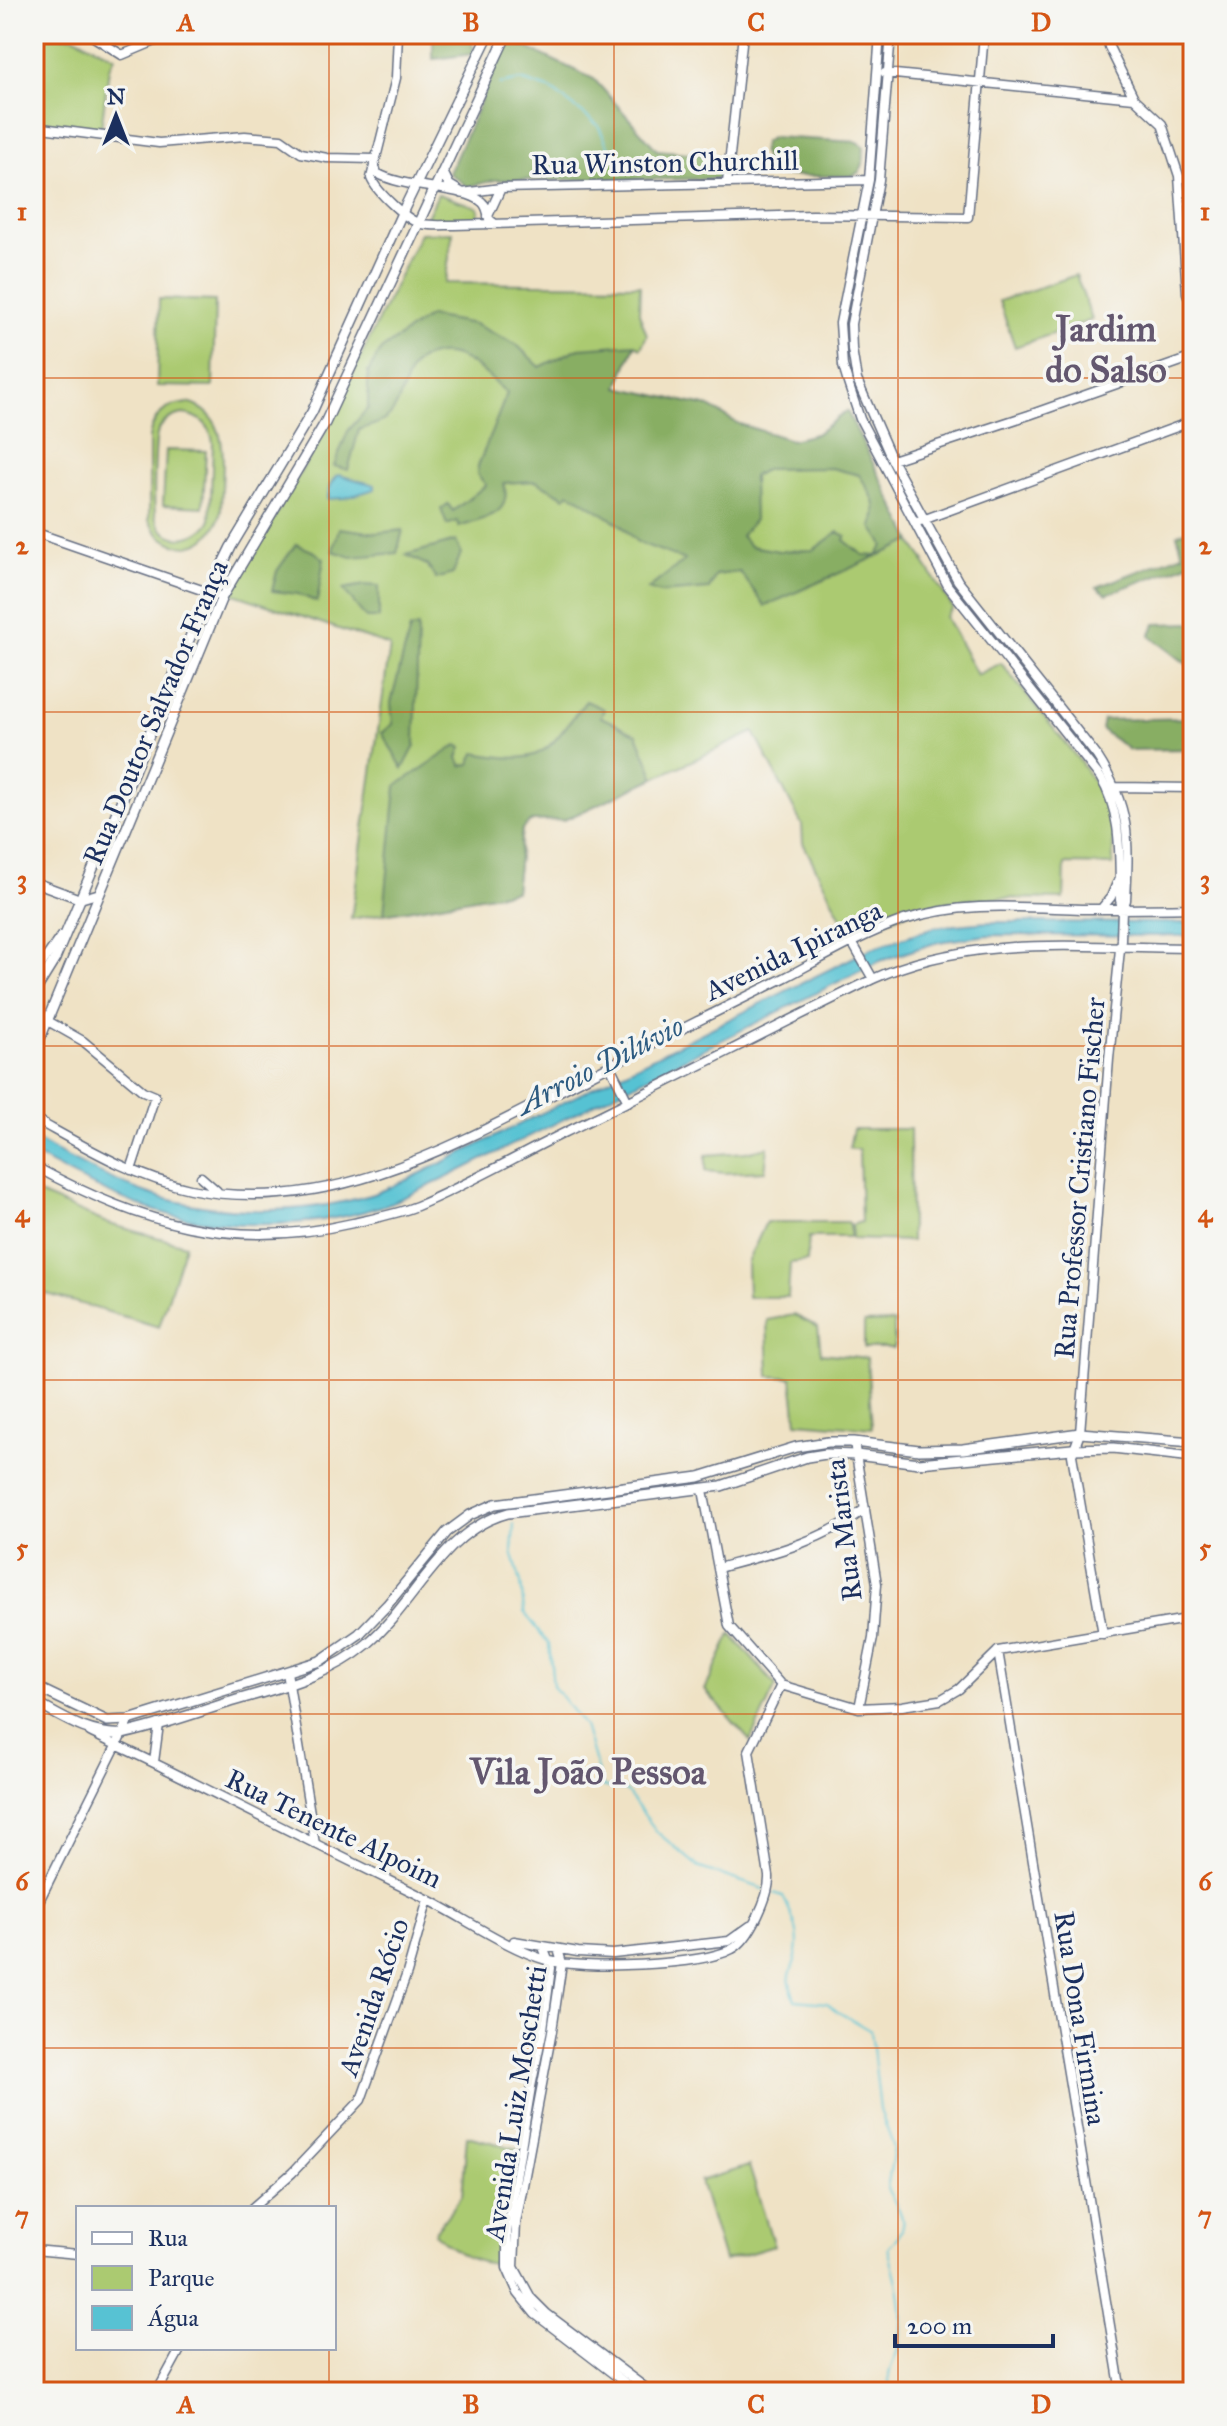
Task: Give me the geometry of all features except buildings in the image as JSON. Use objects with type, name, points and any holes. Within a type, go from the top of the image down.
[{"type":"main road","name":"Rua Doutor Salvador França","points":[[34,993],[55,959],[209,592],[231,547],[312,412],[402,213],[489,34]]},
{"type":"main road","name":"Rua Doutor Salvador França","points":[[34,1053],[222,597],[325,423],[507,34]]},
{"type":"main road","points":[[443,173],[449,185],[462,193]]},
{"type":"main road","points":[[34,1686],[107,1721],[129,1720],[320,1661],[352,1640],[387,1605],[447,1532],[470,1515],[495,1504],[699,1477],[811,1443],[854,1442],[919,1450],[963,1449],[1080,1433],[1193,1442]]},
{"type":"main road","points":[[34,1702],[103,1735],[122,1734],[325,1672],[368,1643],[398,1613],[461,1537],[481,1523],[508,1513],[703,1490],[807,1457],[826,1454],[919,1463],[1113,1448],[1193,1457]]},
{"type":"street","points":[[89,34],[122,55],[172,34]]},
{"type":"street","points":[[398,34],[396,78],[371,178],[402,213],[419,224],[863,215],[968,217],[984,34]]},
{"type":"street","name":"Rua Professor Cristiano Fischer","points":[[880,34],[869,180],[840,323],[845,374],[860,419],[948,586],[1111,788],[1119,830],[1121,944],[1080,1433],[1072,1449]]},
{"type":"street","name":"Rua Professor Cristiano Fischer","points":[[891,34],[879,180],[851,324],[853,362],[866,404],[892,460],[958,581],[1097,756],[1124,814],[1129,848],[1126,900],[1122,912]]},
{"type":"street","points":[[1106,34],[1109,47],[1134,98],[1162,124],[1179,176],[1187,293],[1193,310]]},
{"type":"street","points":[[727,183],[744,37]]},
{"type":"street","points":[[877,73],[1134,98]]},
{"type":"street","points":[[34,127],[159,143],[245,136],[281,139],[301,153],[327,158],[375,159]]},
{"type":"street","points":[[375,159],[377,173],[393,181]]},
{"type":"street","name":"Rua Winston Churchill","points":[[393,181],[462,193],[501,188],[869,180]]},
{"type":"street","points":[[383,194],[383,184],[393,181]]},
{"type":"street","points":[[484,222],[501,188]]},
{"type":"street","points":[[462,193],[481,200],[487,209],[484,222]]},
{"type":"street","points":[[852,266],[862,268]]},
{"type":"street","points":[[892,460],[1193,357]]},
{"type":"street","points":[[914,524],[1193,421]]},
{"type":"street","points":[[34,532],[222,597]]},
{"type":"street","points":[[1015,670],[1024,663]]},
{"type":"street","points":[[1111,788],[1193,788]]},
{"type":"street","points":[[1101,909],[1111,897],[1120,873]]},
{"type":"street","points":[[34,882],[80,899],[100,893]]},
{"type":"street","name":"Avenida Ipiranga","points":[[36,1119],[93,1154],[131,1170],[218,1192],[277,1195],[311,1192],[385,1173],[488,1128],[612,1070],[855,948],[902,921],[950,908],[991,905],[1122,912],[1193,908]]},
{"type":"street","name":"Rua Doutor Salvador França","points":[[34,975],[59,942],[72,917]]},
{"type":"street","points":[[34,1166],[77,1190],[183,1228],[221,1233],[291,1233],[330,1229],[419,1206],[871,976],[928,958],[984,948],[1121,944],[1193,948]]},
{"type":"street","points":[[855,948],[871,976]]},
{"type":"street","points":[[46,1020],[83,1041],[143,1091],[155,1096],[131,1170]]},
{"type":"street","points":[[612,1070],[626,1098]]},
{"type":"street","points":[[201,1177],[218,1192]]},
{"type":"street","name":"Rua Marista","points":[[854,1442],[877,1584],[873,1638],[859,1708]]},
{"type":"street","points":[[1072,1449],[1103,1634]]},
{"type":"street","points":[[703,1490],[729,1626],[781,1685],[859,1708],[940,1700],[959,1689],[998,1651],[1193,1618]]},
{"type":"street","points":[[718,1568],[788,1549],[843,1526],[865,1509]]},
{"type":"street","name":"Rua Dona Firmina","points":[[998,1651],[1121,2392]]},
{"type":"street","points":[[287,1672],[315,1844]]},
{"type":"street","points":[[715,1943],[716,1955],[740,1944],[764,1903],[769,1886],[749,1751],[781,1685]]},
{"type":"street","points":[[34,1911],[129,1720]]},
{"type":"street","points":[[154,1762],[159,1724]]},
{"type":"street","name":"Rua Tenente Alpoim","points":[[79,1726],[548,1960],[623,1966],[716,1955]]},
{"type":"street","name":"Avenida Rócio","points":[[254,2206],[279,2185],[361,2100],[407,1973],[428,1899]]},
{"type":"street","name":"Rua Tenente Alpoim","points":[[494,1934],[527,1945],[613,1954],[729,1941],[750,1926]]},
{"type":"street","name":"Avenida Luiz Moschetti","points":[[543,1947],[551,1968],[507,2231],[507,2268],[518,2293],[535,2314],[637,2392]]},
{"type":"street","name":"Avenida Luiz Moschetti","points":[[558,1949],[562,1963],[516,2223],[514,2267],[531,2298],[547,2314],[651,2392]]},
{"type":"street","points":[[266,2206],[279,2185]]},
{"type":"street","points":[[34,2250],[76,2254]]},
{"type":"street","points":[[157,2392],[180,2350]]},
{"type":"green space","points":[[433,34],[471,34],[474,54],[433,59]]},
{"type":"green space","points":[[73,36],[115,57],[109,68],[101,129],[34,121],[34,37]]},
{"type":"green space","points":[[508,39],[594,79],[657,150],[719,156],[723,173],[716,179],[495,180],[468,187],[449,173]]},
{"type":"green space","points":[[773,137],[858,142],[864,147],[863,166],[850,176],[772,176],[767,171],[762,150],[764,142]]},
{"type":"green space","points":[[438,194],[477,207],[478,219],[471,222],[425,221]]},
{"type":"green space","points":[[453,232],[445,283],[640,285],[639,313],[647,335],[641,348],[635,345],[617,387],[709,407],[739,424],[791,440],[816,434],[847,411],[913,544],[953,608],[946,617],[977,675],[1001,663],[1079,760],[1101,793],[1113,825],[1113,865],[1065,864],[1064,899],[992,898],[938,904],[902,914],[851,937],[803,843],[802,825],[754,732],[564,820],[530,822],[522,829],[515,891],[351,919],[390,646],[228,592],[330,421],[420,233]]},
{"type":"green space","points":[[1076,275],[1092,320],[1015,347],[999,301]]},
{"type":"green space","points":[[159,299],[215,301],[213,387],[157,386]]},
{"type":"green space","points":[[429,316],[474,324],[516,344],[540,367],[579,348],[635,344],[618,387],[709,407],[739,424],[791,440],[816,434],[847,411],[912,541],[765,606],[740,572],[716,575],[709,589],[660,593],[648,589],[685,560],[637,542],[621,525],[570,493],[565,497],[536,481],[504,483],[504,502],[495,514],[459,527],[457,521],[447,525],[441,509],[448,504],[453,511],[486,485],[477,474],[478,466],[507,393],[464,359],[444,354],[424,358],[412,368],[389,416],[359,430],[348,470],[334,466],[348,431],[368,408],[368,372],[381,350]],"holes":[[[831,468],[859,475],[875,506],[872,527],[884,545],[877,556],[863,555],[844,540],[846,536],[838,532],[813,550],[779,551],[750,546],[741,536],[754,520],[753,476],[766,469]]]},
{"type":"green space","points":[[188,403],[203,410],[213,420],[222,447],[221,511],[209,535],[189,546],[167,541],[149,521],[151,430],[157,417]],"holes":[[[189,415],[204,422],[212,437],[210,521],[198,533],[182,538],[167,534],[156,519],[155,460],[160,427],[172,417]]]},
{"type":"green space","points":[[166,450],[206,451],[203,507],[163,505]]},
{"type":"green space","points":[[339,528],[377,533],[403,530],[397,553],[352,557],[333,551]]},
{"type":"green space","points":[[1193,528],[1193,562],[1107,594],[1097,587],[1183,554],[1177,534]]},
{"type":"green space","points":[[456,541],[461,553],[453,574],[436,579],[427,565],[406,555]]},
{"type":"green space","points":[[296,544],[324,559],[317,602],[298,594],[272,591],[277,571]]},
{"type":"green space","points":[[379,586],[379,618],[366,618],[343,589]]},
{"type":"green space","points":[[1193,623],[1193,669],[1150,636],[1155,624]]},
{"type":"green space","points":[[418,627],[415,746],[403,769],[382,733],[393,724],[391,703],[410,629]]},
{"type":"green space","points":[[586,701],[604,709],[601,717],[637,734],[655,778],[564,820],[531,821],[522,829],[515,891],[384,914],[396,786],[457,745],[462,747],[458,758],[462,766],[470,764],[475,753],[517,758],[531,756],[551,744]]},
{"type":"green space","points":[[1193,718],[1193,749],[1129,750],[1101,729],[1103,720]]},
{"type":"green space","points":[[853,1129],[910,1129],[911,1241],[852,1239],[851,1225],[861,1222],[859,1150],[849,1148]]},
{"type":"green space","points":[[768,1147],[765,1171],[706,1171],[706,1155]]},
{"type":"green space","points":[[34,1192],[109,1224],[185,1245],[159,1327],[34,1290]]},
{"type":"green space","points":[[766,1222],[848,1222],[851,1237],[809,1237],[807,1261],[790,1263],[788,1297],[748,1297],[747,1263]]},
{"type":"green space","points":[[794,1315],[818,1327],[821,1353],[867,1358],[872,1428],[797,1422],[792,1378],[769,1376],[767,1320]]},
{"type":"green space","points":[[894,1322],[894,1348],[864,1348],[864,1323]]},
{"type":"green space","points":[[731,1634],[776,1686],[750,1741],[705,1690]]},
{"type":"green space","points":[[467,2136],[518,2149],[502,2224],[500,2264],[464,2255],[434,2233],[462,2196]]},
{"type":"green space","points":[[749,2166],[774,2246],[724,2261],[700,2181]]},
{"type":"water","points":[[339,475],[375,485],[375,489],[345,498],[328,499],[329,489]]},
{"type":"water","name":"Arroio Dilúvio","points":[[987,922],[1193,923],[1193,936],[988,935],[938,942],[880,961],[396,1201],[324,1220],[230,1223],[170,1215],[130,1202],[34,1155],[34,1139],[90,1169],[150,1194],[203,1206],[291,1209],[347,1201],[381,1191],[434,1167],[872,948],[935,927]]},
{"type":"waterway","points":[[500,84],[521,80],[552,90],[598,125],[613,157]]},
{"type":"waterway","points":[[514,1524],[512,1552],[521,1582],[524,1612],[549,1644],[553,1686],[584,1726],[602,1786],[626,1791],[658,1833],[700,1868],[764,1889]]},
{"type":"waterway","points":[[774,1893],[783,1896],[796,1930],[797,1952],[789,1978],[795,2000],[827,2003],[871,2031],[880,2110],[894,2148],[887,2189],[902,2219],[900,2232],[888,2248],[902,2319],[899,2344],[889,2373],[893,2392]]},
{"type":"district","name":"Jardim do Salso","points":[[1106,348]]},
{"type":"district","name":"Vila João Pessoa","points":[[588,1771]]}]
